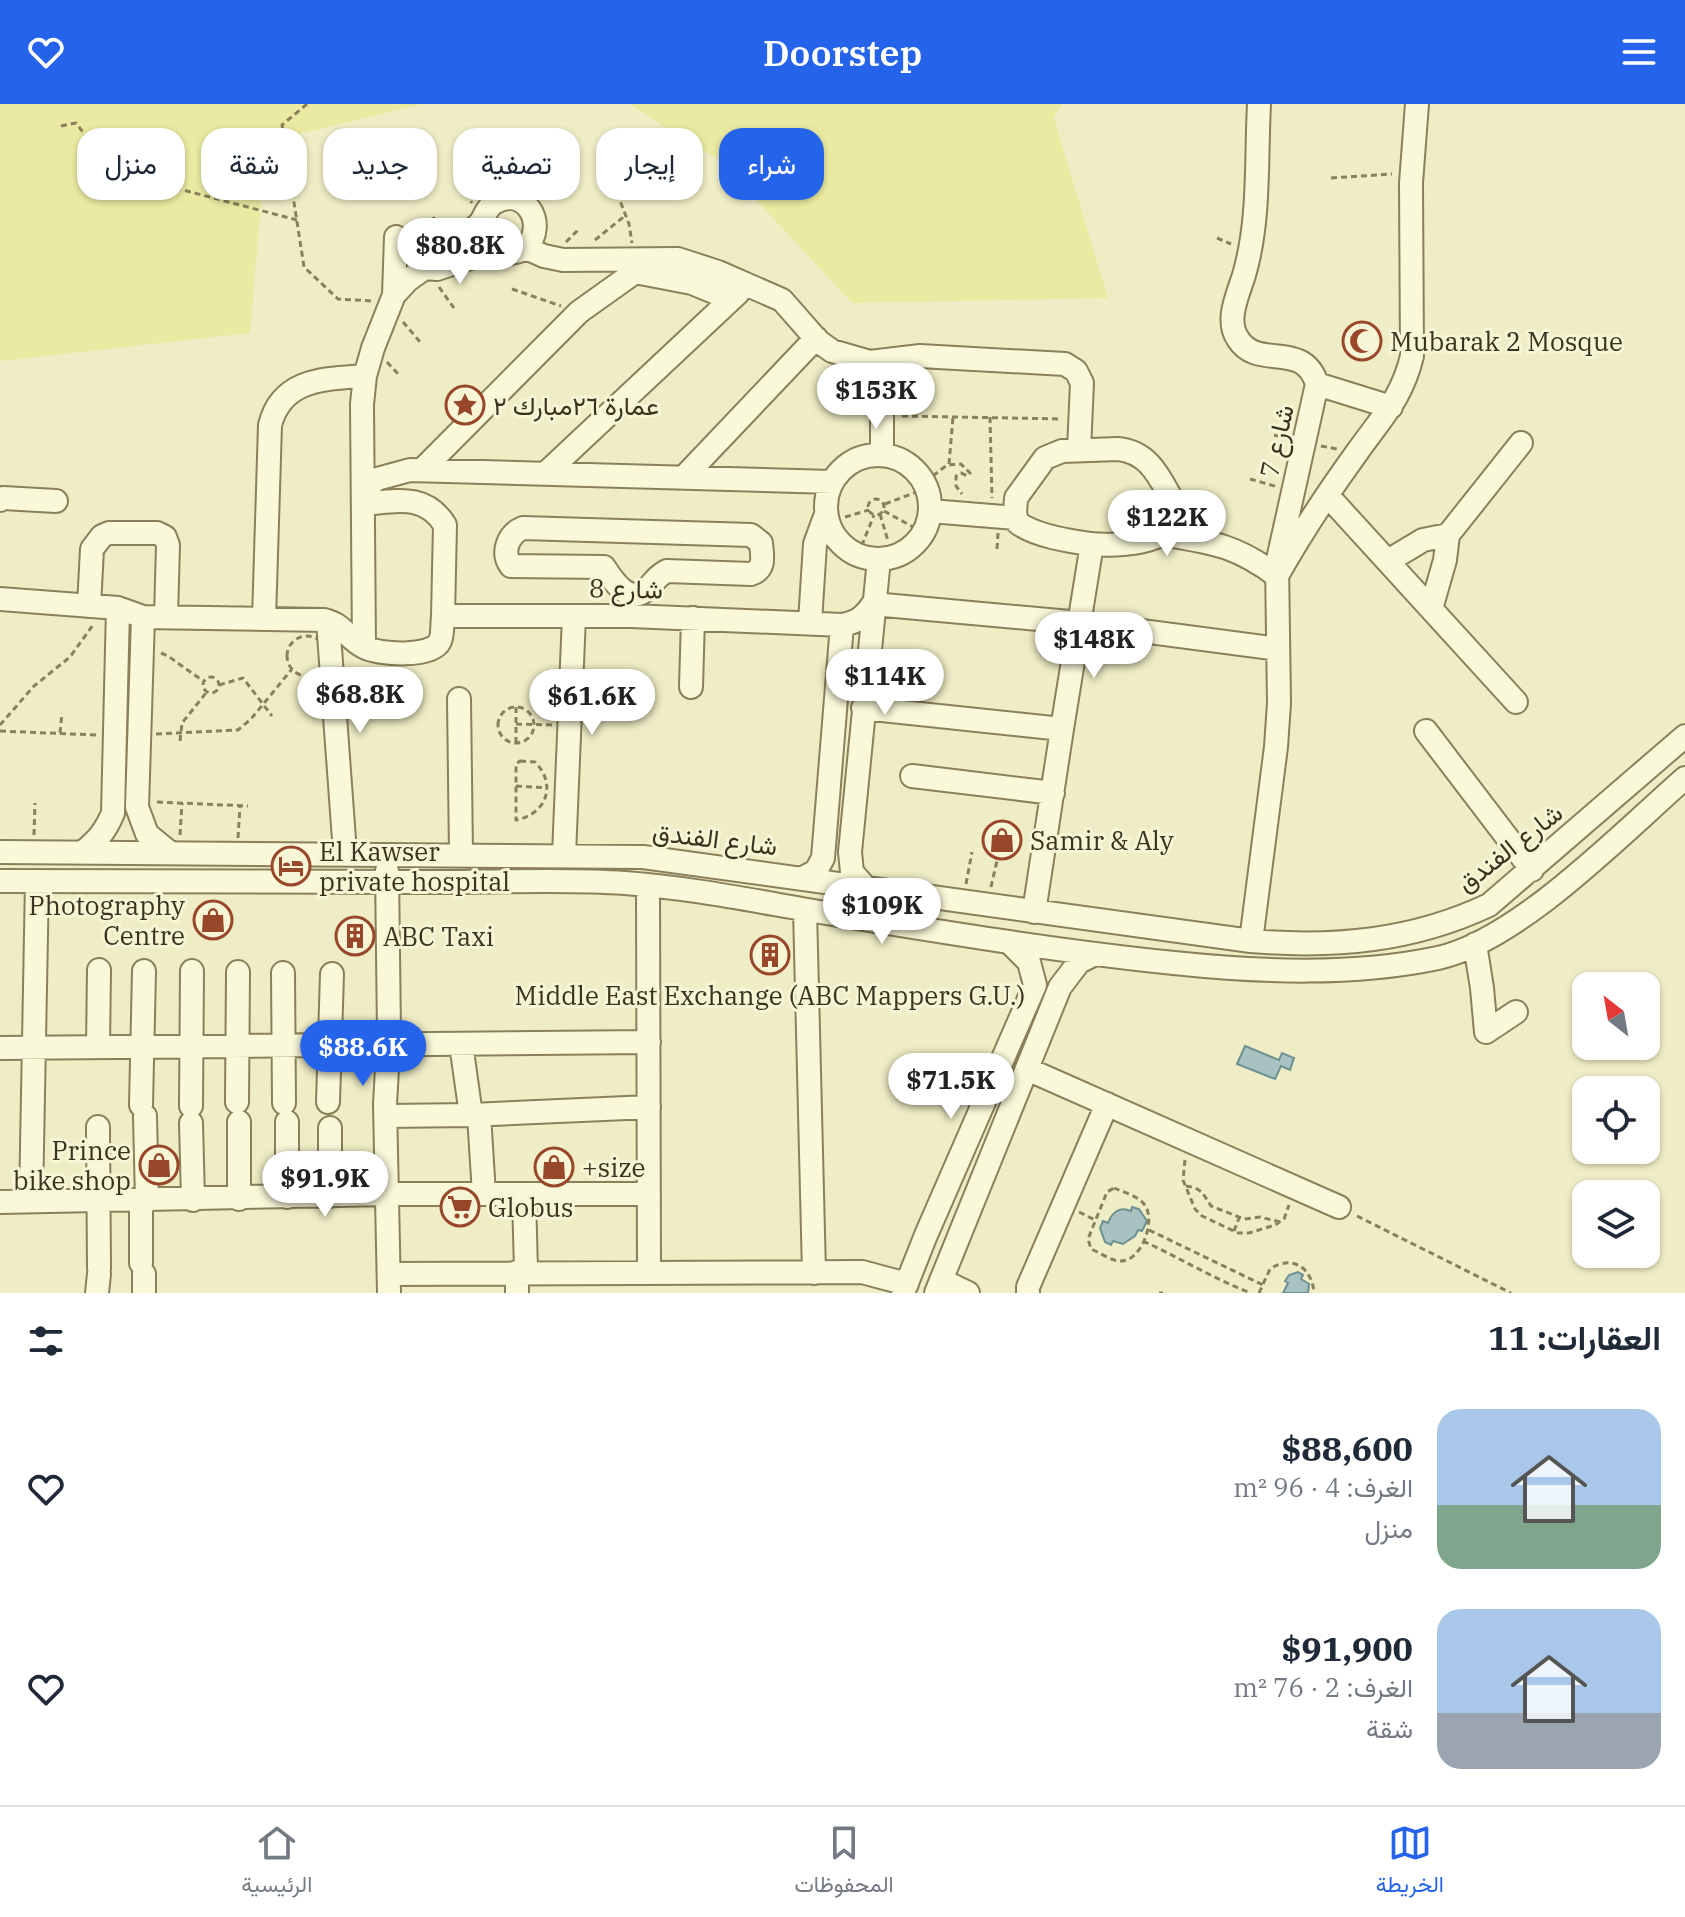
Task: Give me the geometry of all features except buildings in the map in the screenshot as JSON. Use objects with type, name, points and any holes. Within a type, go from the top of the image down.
[{"type":"street","name":"شارع 7","points":[[1251,941],[1276,747],[1279,703],[1278,552],[1317,384],[1304,363],[1255,353],[1238,340],[1233,330],[1234,309],[1254,228],[1259,104]]},
{"type":"street","points":[[930,511],[990,504],[1016,518],[1022,526],[1061,539],[1092,544],[1112,545],[1167,535],[1218,544],[1250,556],[1277,576],[1293,547],[1391,407],[1406,380],[1412,356],[1412,173],[1417,104]]},
{"type":"street","points":[[506,199],[521,202],[532,212],[536,223],[533,238],[526,248],[507,254],[494,250],[486,243],[482,221],[486,211],[506,199]]},
{"type":"street","points":[[364,647],[362,404],[365,376],[392,302],[408,280],[425,268],[430,257],[482,221]]},
{"type":"street","points":[[392,302],[396,237]]},
{"type":"street","points":[[526,248],[563,260],[678,259],[748,283],[782,300],[832,351],[870,362],[920,356],[1065,364],[1076,371],[1082,383],[1079,450]]},
{"type":"street","points":[[425,268],[437,269],[494,250]]},
{"type":"street","points":[[422,470],[579,312],[635,272],[692,283],[731,299]]},
{"type":"street","points":[[546,473],[748,283]]},
{"type":"street","points":[[684,477],[816,338]]},
{"type":"street","points":[[882,362],[882,454]]},
{"type":"street","points":[[264,619],[270,425],[274,412],[281,400],[307,384],[322,379],[365,376]]},
{"type":"street","points":[[1317,384],[1391,407]]},
{"type":"street","points":[[1431,609],[1445,560],[1448,535],[1521,443]]},
{"type":"street","points":[[1016,518],[1016,498],[1045,458],[1062,451],[1129,450],[1148,461],[1177,510],[1176,524],[1167,535]]},
{"type":"street","points":[[882,454],[899,458],[914,468],[931,499],[924,533],[912,547],[876,557],[839,542],[827,518],[826,497],[832,482],[845,466],[862,456],[882,454]]},
{"type":"street","points":[[363,497],[377,479],[394,472],[422,470],[832,482]]},
{"type":"street","points":[[1328,496],[1516,702]]},
{"type":"street","points":[[0,599],[103,607],[143,617],[328,621],[339,625],[364,647],[421,653],[432,650],[441,640],[445,525],[438,513],[424,502],[363,497]]},
{"type":"street","points":[[0,500],[56,501]]},
{"type":"street","points":[[810,622],[815,544],[827,518]]},
{"type":"street","points":[[523,528],[751,535],[761,543],[762,564],[758,571],[751,574],[667,571],[646,590],[627,597],[604,567],[514,567],[507,559],[510,537],[523,528]]},
{"type":"street","points":[[619,532],[612,543],[610,570],[627,597]]},
{"type":"street","points":[[166,617],[168,545],[165,537],[157,533],[109,533],[96,542],[91,557],[127,735],[140,821],[147,834],[174,852]]},
{"type":"street","points":[[655,534],[661,556],[656,578]]},
{"type":"street","points":[[1388,561],[1423,540],[1448,535]]},
{"type":"street","points":[[1034,912],[1092,544]]},
{"type":"street","points":[[865,887],[852,872],[849,862],[876,557]]},
{"type":"street","name":"شارع 8","points":[[443,616],[574,616],[627,597],[693,618],[842,625]]},
{"type":"street","points":[[873,604],[1081,623],[1278,649]]},
{"type":"street","points":[[803,878],[816,871],[823,858],[842,625],[865,616],[873,604]]},
{"type":"street","points":[[564,855],[558,789],[569,725],[574,616]]},
{"type":"street","points":[[83,852],[107,828],[113,813],[142,648],[143,617]]},
{"type":"street","points":[[691,687],[693,618]]},
{"type":"street","points":[[328,621],[345,853]]},
{"type":"street","points":[[459,699],[461,854]]},
{"type":"street","points":[[863,708],[1062,729]]},
{"type":"street","points":[[1426,731],[1532,870]]},
{"type":"street","name":"شارع الفندق","points":[[0,852],[643,857],[1301,946],[1406,935],[1461,918],[1489,905],[1685,736]]},
{"type":"street","points":[[912,776],[1053,793]]},
{"type":"street","points":[[0,881],[623,883],[728,896],[1093,955],[1208,966],[1371,967],[1438,958],[1475,944],[1523,916],[1562,887],[1685,778]]},
{"type":"street","points":[[388,853],[386,1116],[389,1283],[520,1279],[574,1282],[638,1278],[809,1280],[862,1272],[905,1288],[1035,985],[1029,962],[1011,944]]},
{"type":"street","points":[[728,896],[732,867]]},
{"type":"street","points":[[31,1201],[37,881]]},
{"type":"street","points":[[638,1278],[649,1194],[648,886]]},
{"type":"street","points":[[805,910],[809,1280]]},
{"type":"street","points":[[1475,944],[1486,1032],[1516,1012]]},
{"type":"street","points":[[968,1293],[938,1286],[1060,987],[1079,962],[1093,955]]},
{"type":"street","points":[[98,1047],[99,970]]},
{"type":"street","points":[[143,1277],[144,971]]},
{"type":"street","points":[[192,971],[193,1200]]},
{"type":"street","points":[[238,972],[239,1199]]},
{"type":"street","points":[[283,973],[287,1197]]},
{"type":"street","points":[[328,1102],[332,974]]},
{"type":"street","points":[[0,1048],[649,1042]]},
{"type":"street","points":[[461,1044],[475,1115],[484,1194]]},
{"type":"street","points":[[1027,1069],[1339,1207]]},
{"type":"street","points":[[1028,1293],[1107,1104]]},
{"type":"street","points":[[386,1116],[649,1107]]},
{"type":"street","points":[[98,1127],[98,1278]]},
{"type":"street","points":[[330,1128],[330,1196]]},
{"type":"street","points":[[0,1202],[387,1194],[649,1194]]},
{"type":"street","points":[[520,1279],[524,1194]]},
{"type":"path","points":[[307,104],[282,125],[304,267],[338,299],[392,302],[421,343]]},
{"type":"path","points":[[61,126],[76,123],[110,168],[297,220]]},
{"type":"path","points":[[1331,178],[1412,173]]},
{"type":"path","points":[[620,200],[626,215],[632,257]]},
{"type":"path","points":[[595,258],[592,248],[596,239],[626,215]]},
{"type":"path","points":[[512,289],[579,312]]},
{"type":"path","points":[[882,415],[1080,419]]},
{"type":"path","points":[[949,464],[953,417]]},
{"type":"path","points":[[990,417],[990,504]]},
{"type":"path","points":[[876,557],[885,504],[926,485],[949,464],[961,464],[970,472],[966,476],[958,474],[955,481],[958,491],[968,498]]},
{"type":"path","points":[[1250,479],[1293,491]]},
{"type":"path","points":[[876,557],[874,515],[869,510],[869,502],[876,498],[885,504]]},
{"type":"path","points":[[827,518],[869,510]]},
{"type":"path","points":[[874,515],[882,513],[924,533]]},
{"type":"path","points":[[0,728],[34,686],[78,647],[103,607]]},
{"type":"path","points":[[310,636],[326,648],[326,662],[317,673],[304,675],[292,669],[288,649],[297,639],[310,636]]},
{"type":"path","points":[[142,648],[168,656],[203,681]]},
{"type":"path","points":[[0,728],[60,735],[238,730],[245,726],[292,669]]},
{"type":"path","points":[[203,681],[215,678],[219,685]]},
{"type":"path","points":[[206,693],[215,693],[219,685],[243,678],[272,716]]},
{"type":"path","points":[[203,681],[206,693]]},
{"type":"path","points":[[180,741],[182,723],[206,693]]},
{"type":"path","points":[[516,707],[516,744]]},
{"type":"path","points":[[516,707],[528,711],[534,725],[528,739],[516,744],[504,739],[498,722],[504,711],[516,707]]},
{"type":"path","points":[[60,735],[62,713]]},
{"type":"path","points":[[516,724],[569,725]]},
{"type":"path","points":[[535,762],[558,789],[546,797],[535,813],[516,820],[516,764],[535,762]]},
{"type":"path","points":[[516,786],[558,789]]},
{"type":"path","points":[[137,802],[248,806]]},
{"type":"path","points":[[33,852],[35,803]]},
{"type":"path","points":[[174,852],[182,803]]},
{"type":"path","points":[[236,852],[240,806]]},
{"type":"path","points":[[962,901],[972,852]]},
{"type":"path","points":[[987,905],[999,852]]},
{"type":"path","points":[[1189,1141],[1182,1171],[1199,1213],[1234,1231],[1249,1233],[1280,1222],[1284,1219],[1295,1189]]},
{"type":"path","points":[[1186,1186],[1196,1187],[1205,1194],[1211,1206],[1239,1218],[1260,1217],[1280,1222]]},
{"type":"path","points":[[1114,1188],[1143,1202],[1148,1212],[1149,1230],[1143,1241],[1133,1256],[1123,1261],[1091,1249],[1088,1239],[1108,1190],[1114,1188]]},
{"type":"path","points":[[1339,1207],[1511,1293]]},
{"type":"path","points":[[1234,1231],[1239,1218]]},
{"type":"path","points":[[1149,1230],[1263,1285]]},
{"type":"path","points":[[1143,1241],[1251,1293]]},
{"type":"path","points":[[1179,1258],[1183,1247]]},
{"type":"path","points":[[1259,1293],[1273,1267],[1293,1262],[1311,1275],[1314,1293]]},
{"type":"path","points":[[1222,1278],[1226,1268]]},
{"type":"sand","points":[[0,104],[423,104],[307,132],[307,128],[201,128],[201,200],[261,200],[250,333],[0,361]]},
{"type":"sand","points":[[629,104],[1062,104],[1054,118],[1108,298],[852,303],[756,200],[824,200],[824,128],[719,128],[719,160],[703,150],[703,128],[668,128]]},
{"type":"water","points":[[1245,1046],[1279,1060],[1282,1053],[1294,1058],[1290,1070],[1281,1066],[1275,1079],[1237,1064]]},
{"type":"water","points":[[1132,1207],[1139,1209],[1147,1221],[1142,1231],[1138,1230],[1123,1244],[1105,1242],[1100,1228],[1103,1221],[1108,1223],[1117,1211],[1131,1211]]},
{"type":"water","points":[[1298,1272],[1303,1275],[1301,1279],[1309,1284],[1308,1293],[1283,1293],[1289,1275]]},
{"type":"place","name":"Mubarak 2 Mosque","points":[[1362,341]]},
{"type":"place","name":"عمارة ٢٦مبارك ٢","points":[[465,405]]},
{"type":"place","name":"Samir & Aly","points":[[1002,840]]},
{"type":"place","name":"El Kawser private hospital","points":[[291,866]]},
{"type":"place","name":"Photography Centre","points":[[213,920]]},
{"type":"place","name":"ABC Taxi","points":[[355,936]]},
{"type":"place","name":"Middle East Exchange (ABC Mappers G.U.)","points":[[770,955]]},
{"type":"place","name":"Prince bike shop","points":[[159,1165]]},
{"type":"place","name":"+size","points":[[554,1167]]},
{"type":"place","name":"Globus","points":[[460,1207]]}]
